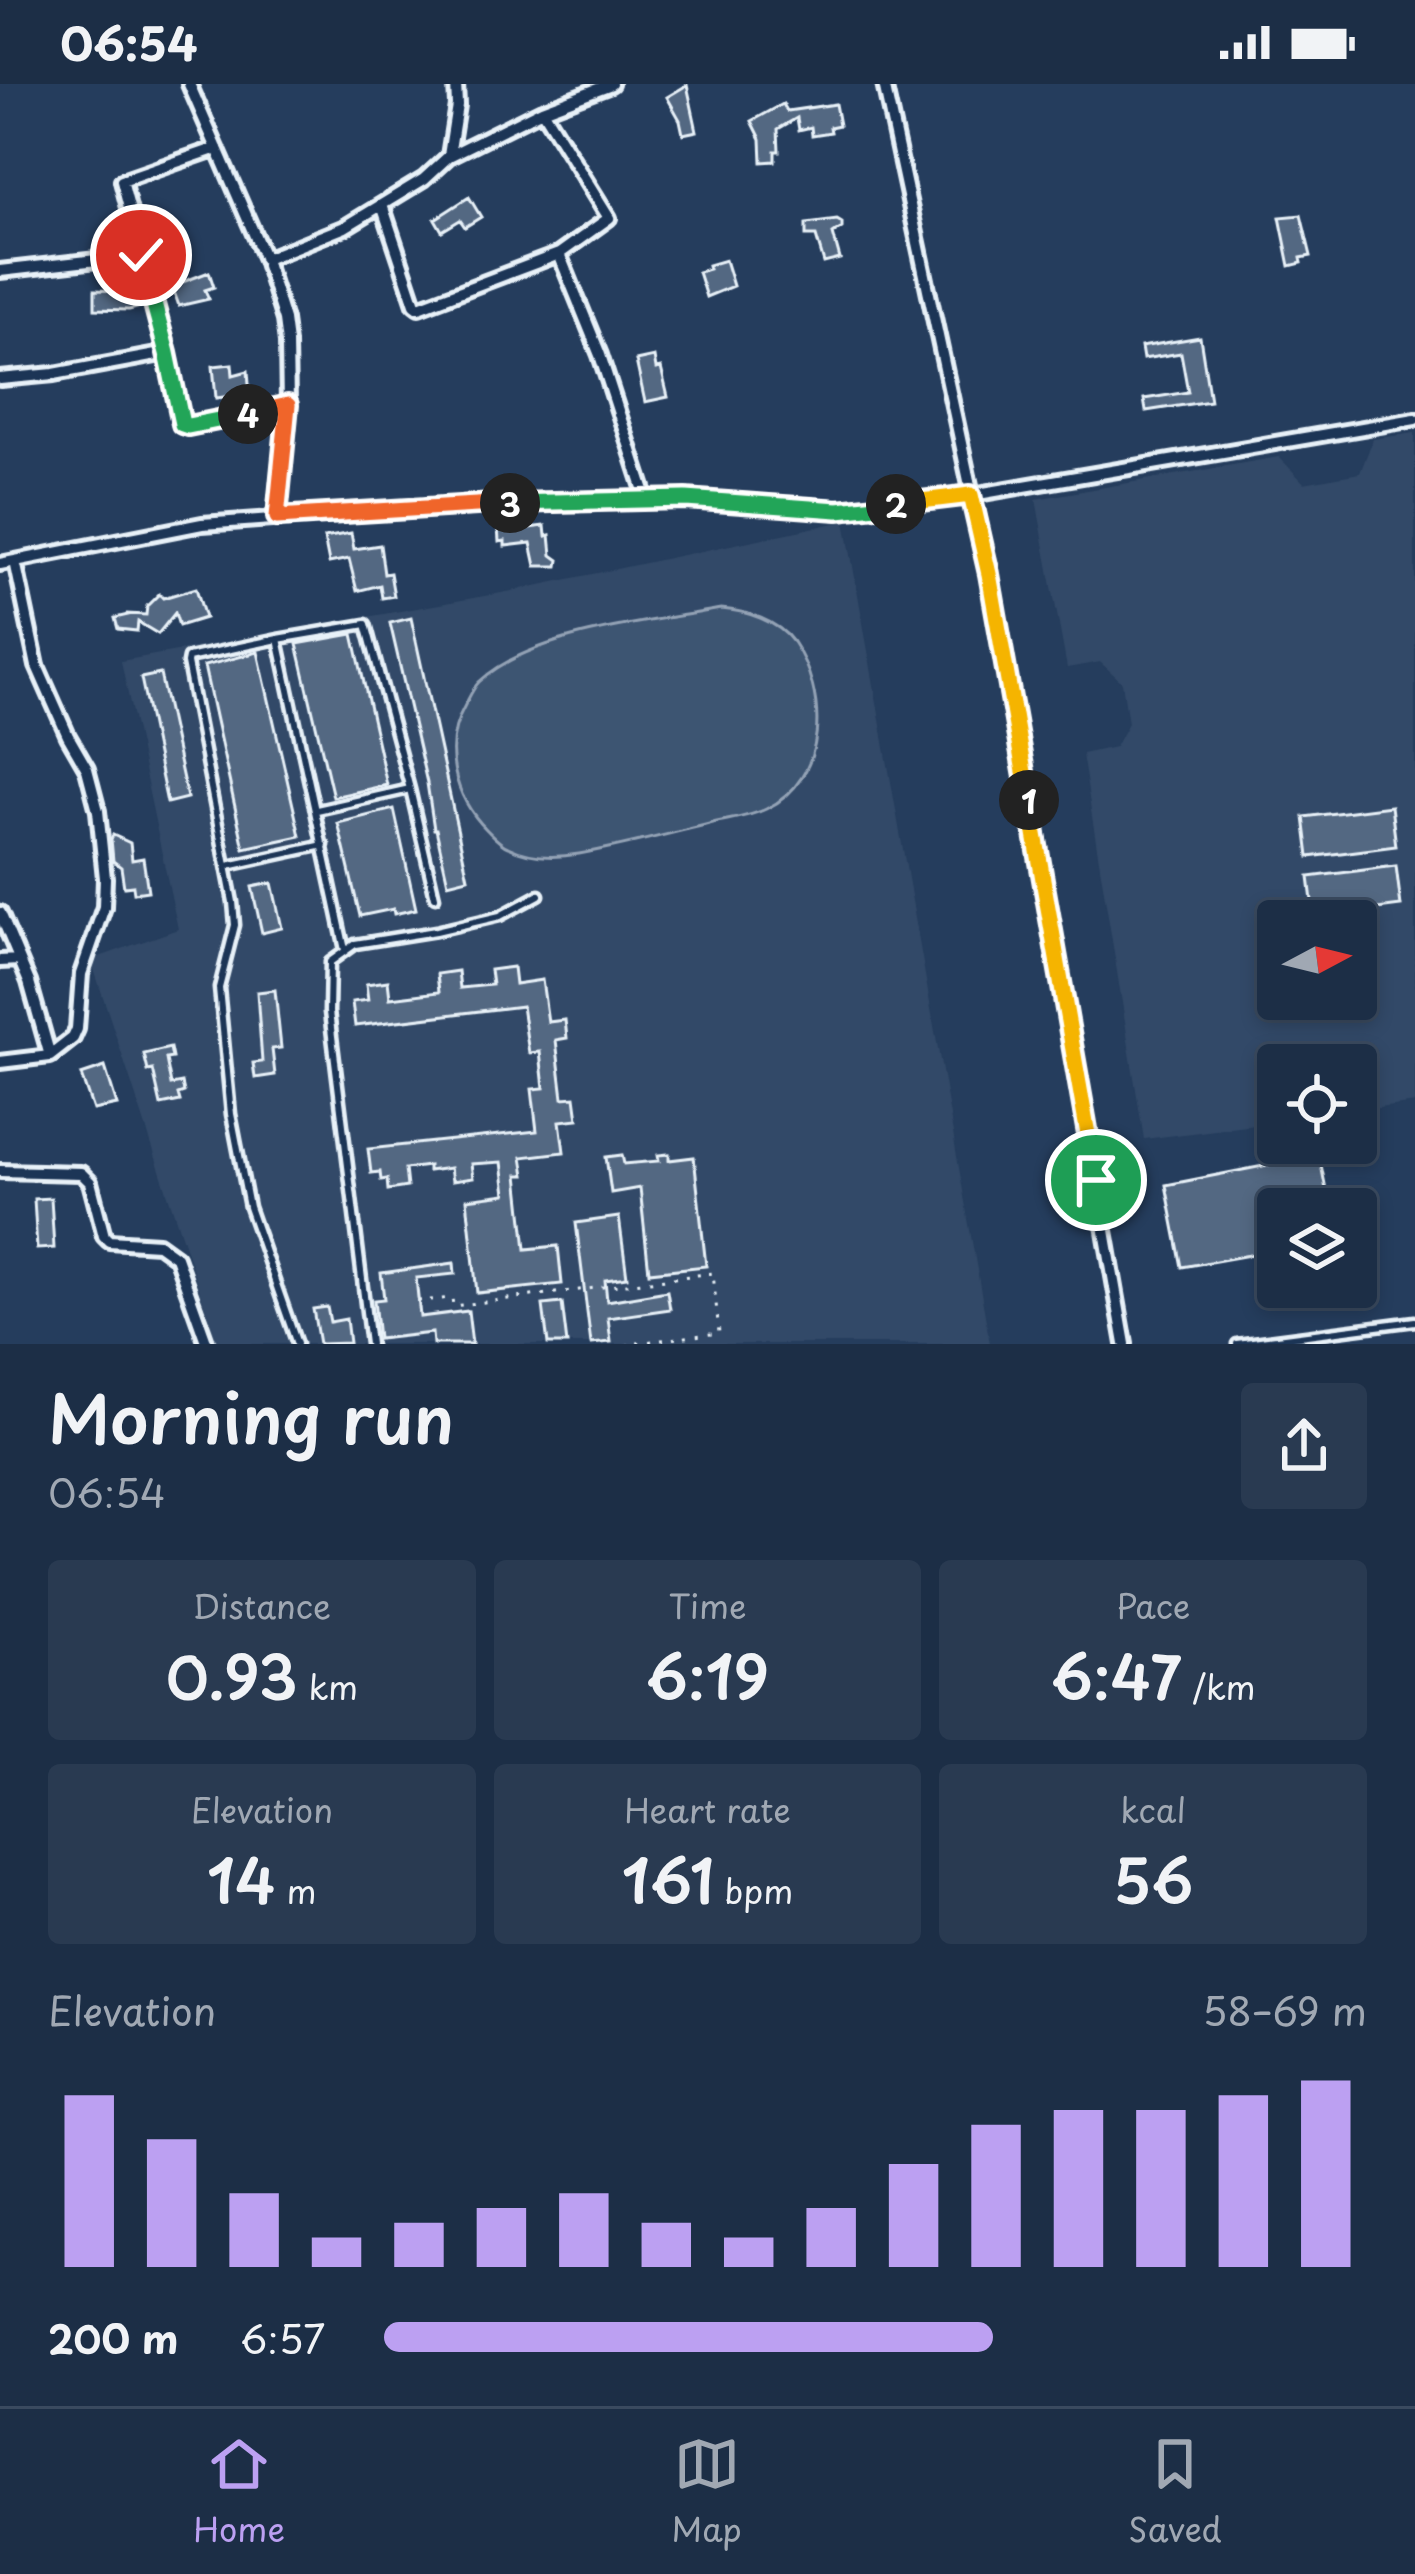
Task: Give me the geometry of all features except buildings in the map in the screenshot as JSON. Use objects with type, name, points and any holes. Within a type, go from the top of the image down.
[{"type":"street","points":[[189,84],[265,259],[284,320],[288,405],[277,517]]},
{"type":"street","points":[[449,156],[456,84]]},
{"type":"street","points":[[265,259],[345,227],[424,178],[449,156],[542,110],[611,84]]},
{"type":"street","points":[[884,84],[989,574],[1125,1344]]},
{"type":"street","points":[[382,205],[416,306],[559,254],[609,218],[542,110]]},
{"type":"street","points":[[217,148],[122,181],[182,424],[288,405]]},
{"type":"street","points":[[559,254],[601,355],[647,500]]},
{"type":"street","points":[[0,272],[141,255]]},
{"type":"street","points":[[0,379],[167,353]]},
{"type":"street","points":[[0,564],[188,526],[277,517],[481,504],[647,500],[838,510],[971,495],[1415,419]]},
{"type":"street","points":[[0,1063],[50,1056],[73,1038],[79,983],[104,907],[105,878],[98,812],[87,769],[37,666],[15,561]]},
{"type":"street","points":[[0,913],[29,982],[50,1056]]},
{"type":"street","points":[[0,961],[19,960]]},
{"type":"street","points":[[0,1171],[81,1173],[86,1177],[109,1241],[158,1244],[176,1257],[207,1344]]},
{"type":"lane","points":[[297,1344],[249,1207],[231,1114],[219,988],[235,926],[228,866],[187,660],[366,624],[435,897]]},
{"type":"lane","points":[[278,639],[345,950]]},
{"type":"lane","points":[[317,810],[410,789]]},
{"type":"lane","points":[[228,866],[324,845]]},
{"type":"lane","points":[[370,1344],[329,1012],[330,962],[355,944],[500,916],[539,895]]},
{"type":"lane","points":[[1238,1344],[1415,1322]]},
{"type":"path","points":[[418,1301],[452,1298],[453,1306],[608,1283],[713,1274],[719,1333],[628,1344]]},
{"type":"shaded area","points":[[1415,433],[1415,1103],[1377,1108],[1377,1044],[1257,1044],[1257,1125],[1144,1139],[1082,754],[1115,747],[1128,723],[1122,682],[1100,662],[1067,668],[1036,499],[1279,457],[1304,483],[1360,473],[1373,439]]},
{"type":"shaded area","points":[[845,521],[990,1344],[217,1344],[91,960],[178,929],[121,661],[507,592]]},
{"type":"shaded area","points":[[721,609],[751,615],[779,628],[793,642],[812,685],[816,733],[811,756],[787,795],[746,816],[570,855],[525,853],[502,844],[487,830],[459,787],[453,754],[458,721],[479,682],[529,651],[560,640]]},
{"type":"route","points":[[141,255],[182,424],[288,405],[277,517],[481,504],[686,499],[838,510],[971,495],[1096,1180]]}]
